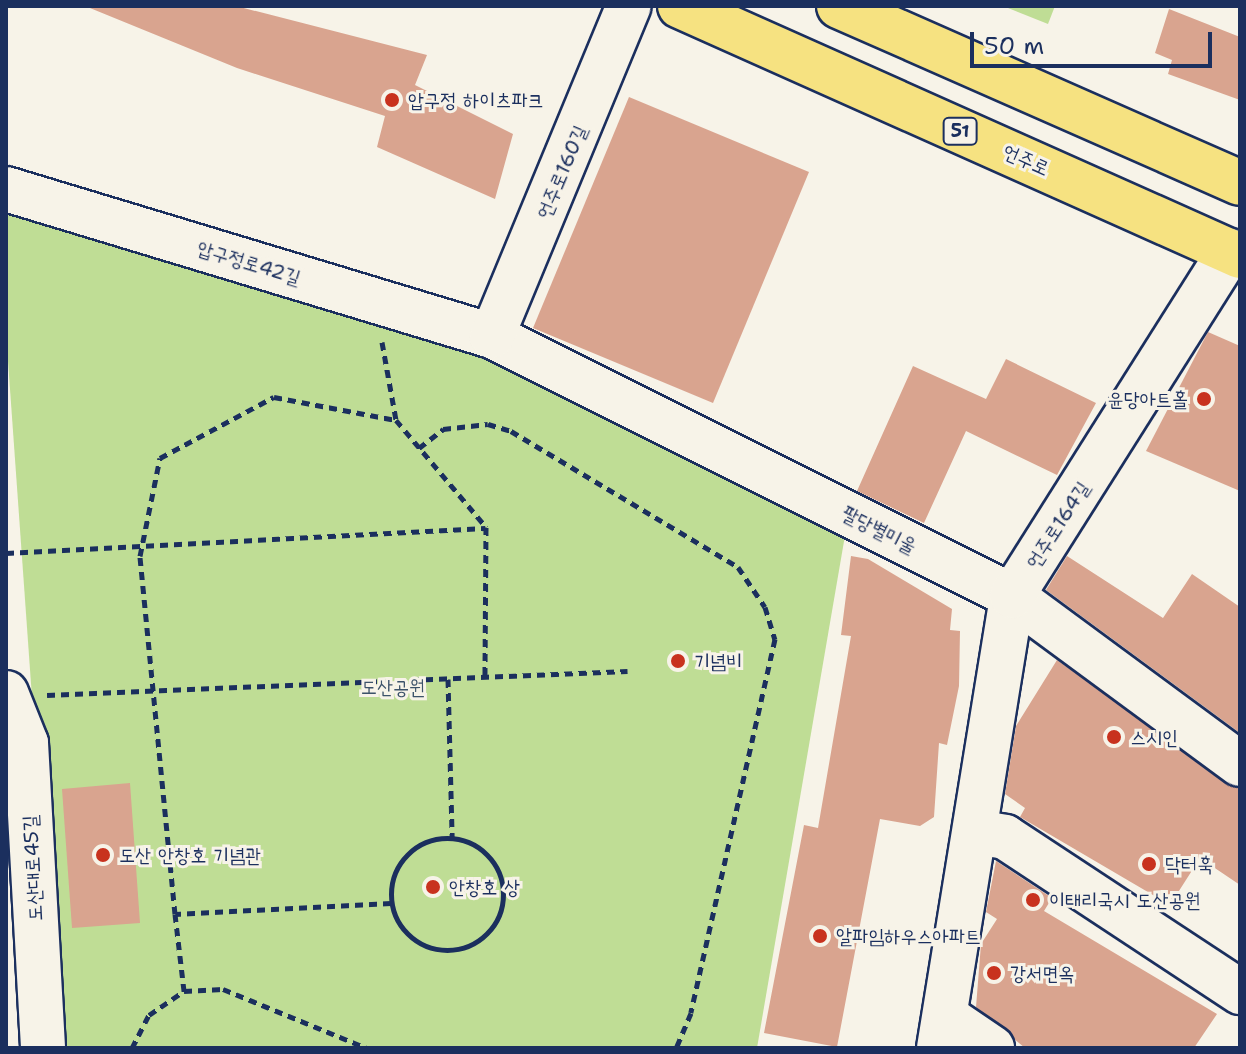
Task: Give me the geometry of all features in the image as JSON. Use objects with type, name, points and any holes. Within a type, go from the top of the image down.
[{"type":"main road","name":"언주로","points":[[680,6],[1235,253]]},
{"type":"main road","points":[[839,6],[1240,183]]},
{"type":"street","name":"언주로160길","points":[[492,336],[629,6]]},
{"type":"street","name":"압구정로42길","points":[[6,189],[492,336]]},
{"type":"street","name":"언주로164길","points":[[992,1048],[942,1032],[1012,596],[1235,253]]},
{"type":"street","name":"팔당별미울","points":[[492,336],[1012,596],[1240,764]]},
{"type":"street","name":"도산대로45길","points":[[20,693],[26,743],[43,1048]]},
{"type":"street","points":[[975,832],[1005,837],[1240,992]]},
{"type":"path","points":[[375,301],[396,420],[486,527],[485,678]]},
{"type":"path","points":[[184,991],[175,914],[159,693],[142,545],[160,458],[274,397],[396,420]]},
{"type":"path","points":[[419,448],[443,429],[488,424],[511,431],[738,567],[765,607],[775,639],[691,1013],[676,1048]]},
{"type":"path","points":[[6,553],[486,527]]},
{"type":"path","points":[[20,693],[159,693],[628,671]]},
{"type":"path","points":[[448,679],[452,837]]},
{"type":"path","points":[[452,837],[486,853],[497,869],[503,888],[494,925],[463,948],[435,948],[409,936],[391,903],[405,855],[452,837]]},
{"type":"path","points":[[175,914],[391,903]]},
{"type":"path","points":[[132,1048],[149,1015],[184,991],[223,989],[367,1048]]},
{"type":"green space","points":[[1003,6],[1055,6],[1048,24]]},
{"type":"green space","name":"도산공원","points":[[6,187],[520,347],[848,518],[757,1048],[57,1048],[6,333]]},
{"type":"building","name":"압구정 하이츠파크","points":[[85,6],[236,6],[427,55],[415,85],[513,134],[495,199],[377,147],[385,116],[237,68]]},
{"type":"building","points":[[1169,9],[1240,37],[1240,100],[1168,74],[1172,60],[1155,53]]},
{"type":"building","points":[[629,97],[809,172],[713,403],[533,328]]},
{"type":"building","name":"윤당아트홀","points":[[1208,332],[1240,346],[1240,491],[1146,451]]},
{"type":"building","points":[[1006,359],[1096,403],[1057,475],[966,431],[924,523],[857,491],[913,366],[986,399]]},
{"type":"building","points":[[851,556],[868,559],[952,609],[950,630],[960,631],[959,686],[947,745],[939,743],[934,817],[920,826],[880,819],[837,1047],[764,1033],[804,825],[818,828],[851,636],[841,635]]},
{"type":"building","points":[[1067,556],[1163,618],[1192,574],[1240,607],[1240,733],[1046,590]]},
{"type":"building","points":[[1057,660],[1240,789],[1240,885],[1200,858],[1170,905],[1020,817],[1025,808],[1005,794],[1016,726]]},
{"type":"building","points":[[130,783],[140,923],[72,928],[62,789]]},
{"type":"building","points":[[996,861],[1052,898],[1044,911],[1217,1014],[1194,1048],[1025,1048],[976,1007],[981,944],[997,919],[986,912]]},
{"type":"place","name":"압구정 하이츠파크","points":[[392,100]]},
{"type":"place","name":"윤당아트홀","points":[[1204,399]]},
{"type":"place","name":"기념비","points":[[678,661]]},
{"type":"place","name":"스시인","points":[[1114,737]]},
{"type":"place","name":"도산 안창호 기념관","points":[[103,855]]},
{"type":"place","name":"닥터훅","points":[[1149,864]]},
{"type":"place","name":"안창호 상","points":[[433,887]]},
{"type":"place","name":"이태리국시 도산공원","points":[[1033,900]]},
{"type":"place","name":"알파임하우스아파트","points":[[820,936]]},
{"type":"place","name":"강서면옥","points":[[994,973]]}]
